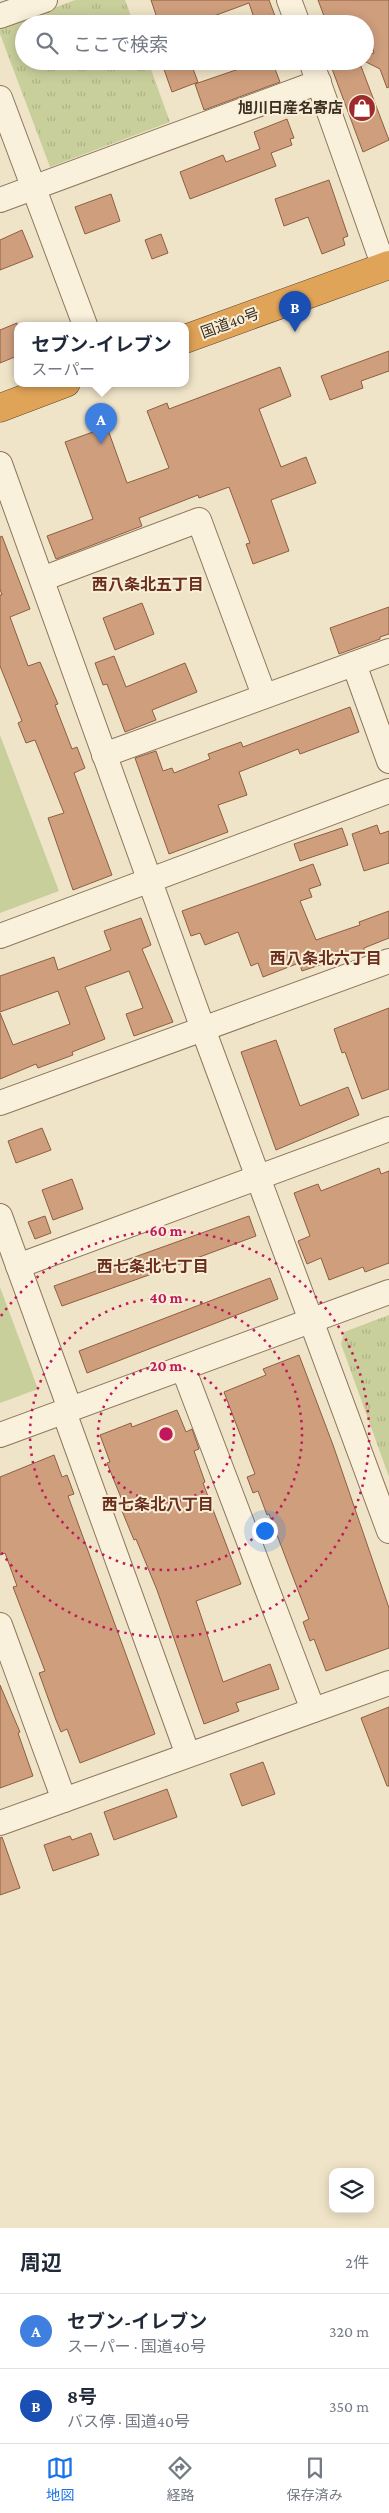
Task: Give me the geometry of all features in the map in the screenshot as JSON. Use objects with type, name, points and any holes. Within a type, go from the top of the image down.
[{"type":"highway","name":"国道40号","points":[[189,339],[387,266]]},
{"type":"highway","points":[[0,408],[55,387]]},
{"type":"street","points":[[0,16],[45,0]]},
{"type":"street","points":[[289,0],[295,15]]},
{"type":"street","points":[[0,200],[34,188],[315,72],[387,266]]},
{"type":"street","points":[[0,98],[84,322]]},
{"type":"street","points":[[0,464],[203,1029],[313,1320],[389,1531]]},
{"type":"street","points":[[42,579],[199,520],[264,696]]},
{"type":"street","points":[[104,754],[389,651]]},
{"type":"street","points":[[354,664],[389,761]]},
{"type":"street","points":[[0,936],[151,882],[389,791]]},
{"type":"street","points":[[0,1103],[389,961]]},
{"type":"street","points":[[18,1266],[389,1129]]},
{"type":"street","points":[[0,1216],[188,1755]]},
{"type":"street","points":[[0,1435],[389,1292]]},
{"type":"street","points":[[183,1368],[313,1710]]},
{"type":"street","points":[[0,1627],[64,1800]]},
{"type":"street","points":[[0,1823],[389,1683]]},
{"type":"green space","points":[[75,0],[125,0],[131,15],[35,15]]},
{"type":"green space","points":[[15,22],[15,70],[151,70],[170,122],[50,167],[0,34],[0,28]]},
{"type":"green space","points":[[0,735],[59,891],[0,913]]},
{"type":"green space","points":[[0,1287],[38,1389],[0,1403]]},
{"type":"green space","points":[[389,1315],[389,1477],[341,1344],[344,1332]]},
{"type":"building","points":[[151,0],[269,0],[275,15],[253,15],[249,3],[216,15],[156,15]]},
{"type":"building","points":[[318,0],[389,0],[389,87],[387,88],[380,69],[374,66],[374,15],[324,15]]},
{"type":"building","points":[[164,70],[193,70],[198,82],[172,92]]},
{"type":"building","points":[[236,70],[275,70],[280,82],[204,110],[195,84]]},
{"type":"building","points":[[332,70],[362,70],[389,140],[363,152]]},
{"type":"building","points":[[287,119],[294,138],[290,139],[292,145],[271,153],[276,166],[190,199],[180,172],[223,155],[226,162],[260,149],[254,132]]},
{"type":"building","points":[[329,180],[348,236],[343,238],[345,245],[322,254],[308,217],[284,226],[275,199]]},
{"type":"building","points":[[111,194],[120,221],[85,234],[75,207]]},
{"type":"building","points":[[22,230],[33,257],[0,270],[0,240]]},
{"type":"building","points":[[161,234],[168,253],[152,259],[145,240]]},
{"type":"building","points":[[14,324],[14,357],[0,363],[0,330]]},
{"type":"building","points":[[389,351],[389,371],[361,381],[363,388],[330,400],[321,376]]},
{"type":"building","points":[[280,367],[291,396],[259,409],[281,467],[306,457],[316,483],[271,500],[289,551],[253,564],[246,544],[250,543],[229,487],[199,498],[198,495],[139,518],[142,526],[56,559],[47,536],[93,519],[65,442],[107,427],[127,483],[169,468],[147,411],[167,403],[169,409]]},
{"type":"building","points":[[2,536],[30,609],[10,617],[28,666],[40,662],[58,704],[55,705],[72,749],[77,747],[85,768],[74,773],[112,875],[73,890],[48,818],[64,813],[35,740],[26,743],[18,723],[22,721],[0,666],[0,595],[2,595],[0,589],[0,537]]},
{"type":"building","points":[[142,603],[154,634],[115,650],[103,618]]},
{"type":"building","points":[[389,607],[389,634],[339,654],[330,628]]},
{"type":"building","points":[[114,656],[126,687],[185,663],[197,692],[152,710],[156,720],[125,732],[107,684],[103,685],[95,663]]},
{"type":"building","points":[[350,707],[359,732],[300,754],[298,749],[239,772],[247,795],[218,805],[228,832],[169,854],[135,758],[156,751],[163,771],[172,768],[174,773],[210,759],[208,754],[241,742],[243,747]]},
{"type":"building","points":[[377,825],[380,834],[389,831],[389,863],[364,871],[352,834]]},
{"type":"building","points":[[342,828],[348,845],[300,861],[294,844]]},
{"type":"building","points":[[313,864],[321,885],[309,889],[312,897],[300,901],[316,940],[360,925],[359,922],[389,911],[389,938],[364,948],[364,950],[302,971],[299,963],[263,977],[258,963],[251,966],[238,932],[205,945],[200,933],[191,936],[182,911]]},
{"type":"building","points":[[141,918],[151,945],[142,949],[173,1022],[134,1036],[126,1014],[143,1008],[129,971],[85,987],[105,1039],[72,1052],[73,1055],[38,1068],[36,1064],[0,1079],[0,1013],[13,1045],[70,1024],[58,991],[0,1012],[0,976],[54,957],[58,970],[111,950],[104,931]]},
{"type":"building","points":[[389,1008],[389,1089],[362,1099],[345,1052],[342,1053],[334,1029]]},
{"type":"building","points":[[276,1040],[300,1106],[348,1087],[359,1115],[276,1150],[241,1052]]},
{"type":"building","points":[[42,1128],[51,1150],[16,1163],[8,1141]]},
{"type":"building","points":[[379,1168],[381,1174],[389,1171],[389,1263],[365,1272],[363,1267],[329,1280],[321,1258],[307,1264],[298,1241],[310,1236],[294,1193],[318,1184],[321,1191]]},
{"type":"building","points":[[72,1179],[83,1209],[53,1220],[42,1190]]},
{"type":"building","points":[[45,1216],[51,1233],[35,1239],[28,1222]]},
{"type":"building","points":[[249,1216],[256,1236],[62,1306],[54,1286]]},
{"type":"building","points":[[270,1278],[278,1299],[87,1373],[79,1351]]},
{"type":"building","points":[[299,1355],[333,1445],[389,1608],[389,1648],[326,1671],[314,1639],[310,1641],[303,1622],[309,1619],[269,1514],[267,1515],[258,1491],[253,1493],[247,1477],[255,1474],[224,1392],[266,1375],[263,1369]]},
{"type":"building","points":[[177,1410],[186,1432],[192,1429],[199,1449],[194,1451],[205,1482],[203,1483],[241,1584],[196,1601],[223,1682],[270,1664],[279,1689],[236,1703],[239,1711],[204,1724],[157,1590],[122,1511],[126,1510],[107,1463],[110,1462],[100,1435],[131,1423],[132,1427]]},
{"type":"building","points":[[54,1455],[62,1477],[67,1475],[74,1494],[68,1496],[155,1734],[80,1763],[67,1729],[61,1732],[56,1720],[39,1673],[45,1671],[13,1587],[17,1586],[5,1553],[0,1555],[0,1477]]},
{"type":"building","points":[[0,1685],[20,1732],[18,1733],[33,1776],[0,1788]]},
{"type":"building","points":[[389,1707],[389,1786],[387,1786],[361,1718]]},
{"type":"building","points":[[263,1762],[275,1794],[242,1806],[230,1774]]},
{"type":"building","points":[[167,1789],[177,1817],[114,1840],[104,1812]]},
{"type":"building","points":[[91,1833],[99,1855],[53,1871],[44,1845],[70,1836],[72,1840]]},
{"type":"building","points":[[2,1837],[20,1888],[0,1895],[0,1838]]},
{"type":"place","name":"旭川日産名寄店","points":[[362,108]]},
{"type":"place","name":"8号","points":[[295,332]]},
{"type":"place","name":"セブン-イレブン","points":[[101,444]]},
{"type":"district","name":"西八条北五丁目","points":[[148,584]]},
{"type":"district","name":"西八条北六丁目","points":[[326,958]]},
{"type":"district","name":"西七条北七丁目","points":[[153,1266]]},
{"type":"district","name":"西七条北八丁目","points":[[158,1504]]}]
